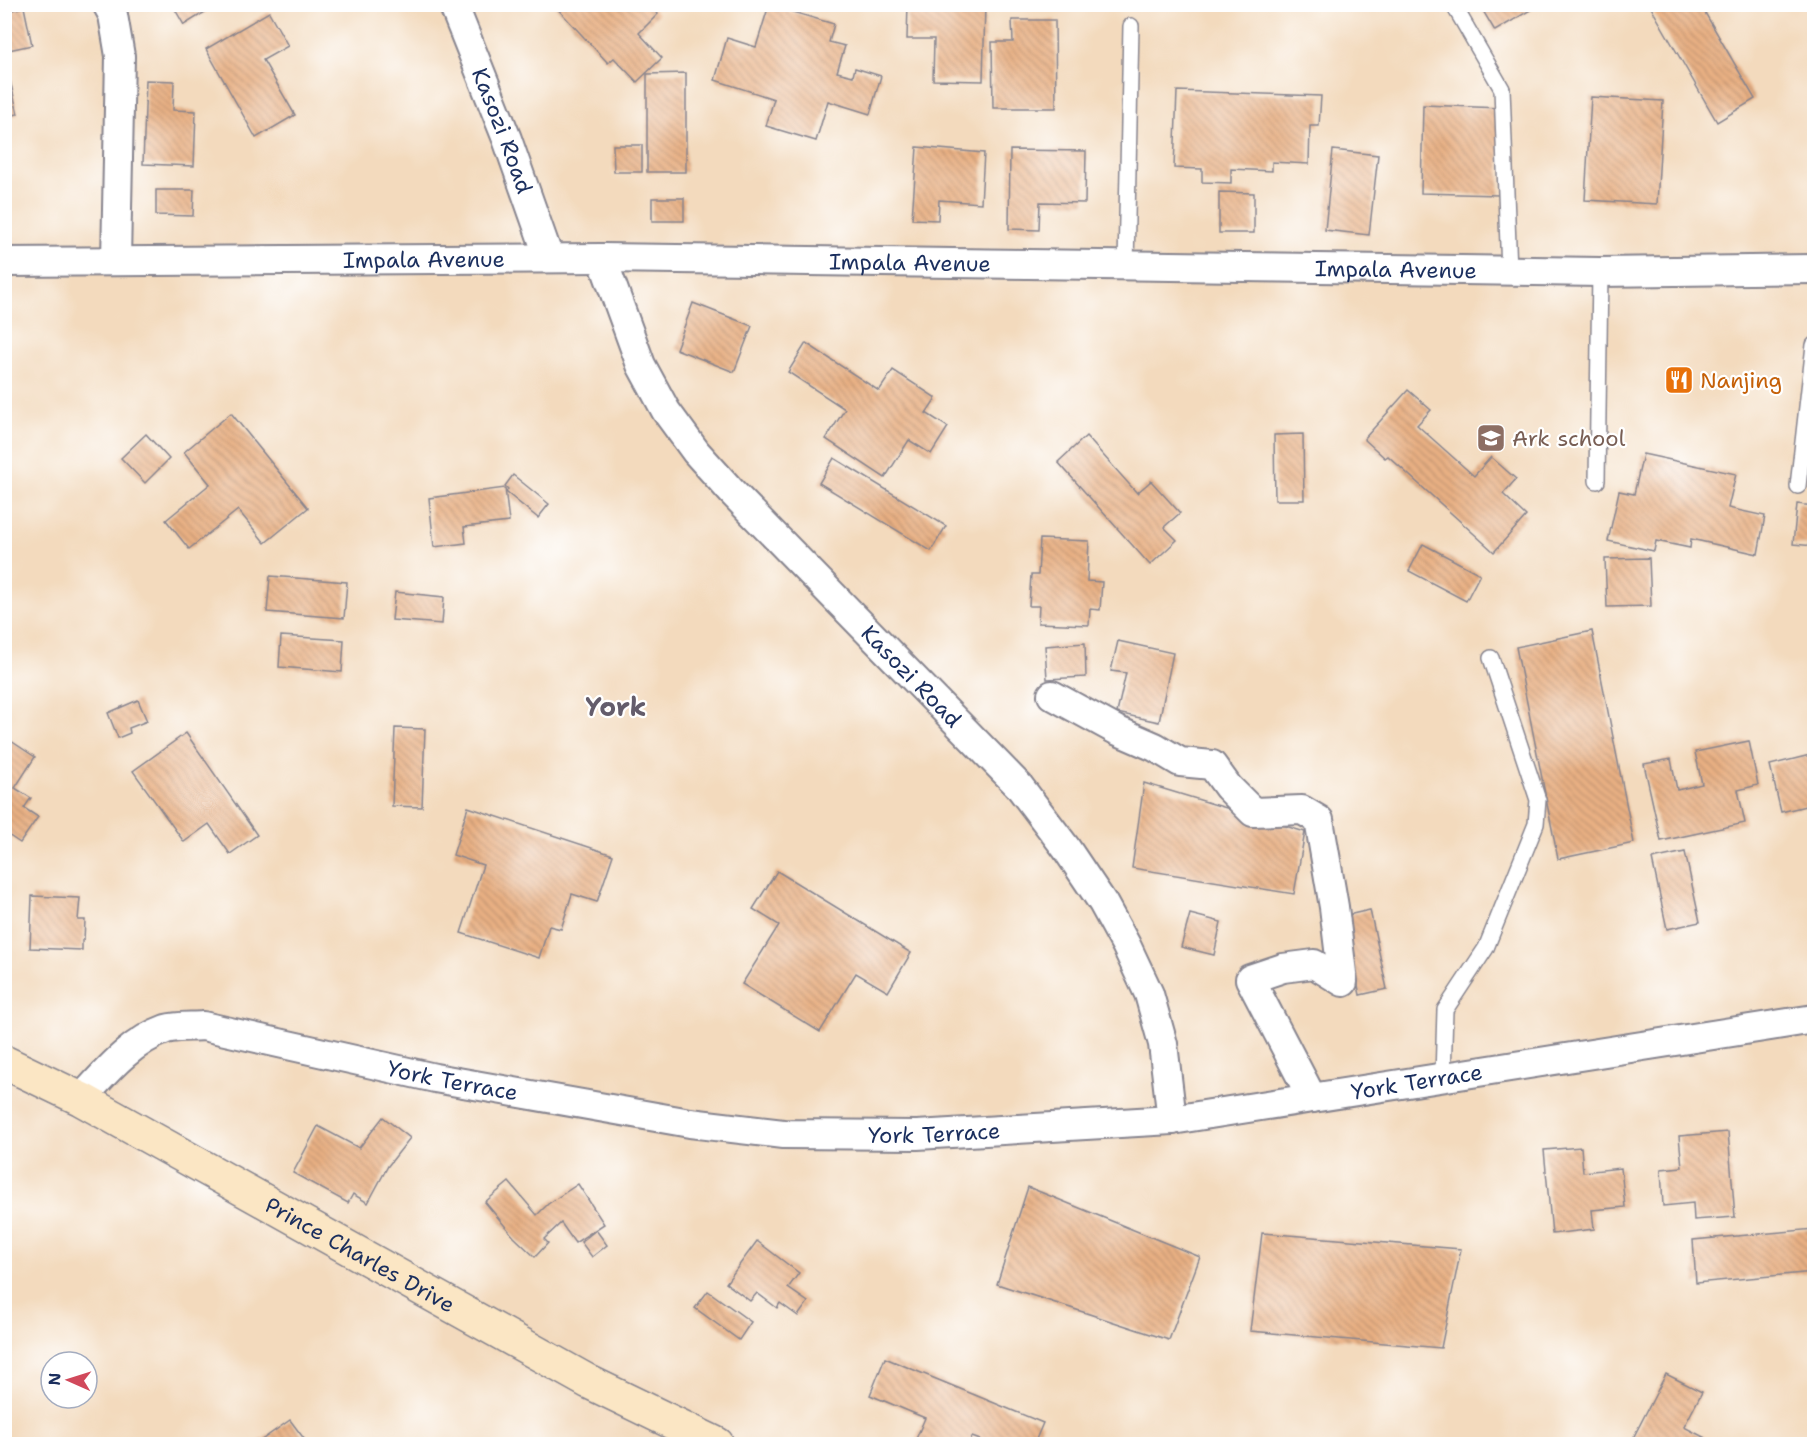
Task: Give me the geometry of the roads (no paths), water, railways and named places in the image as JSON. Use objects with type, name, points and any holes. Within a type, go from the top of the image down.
[{"type":"street","points":[[107,4],[113,15],[120,56],[116,260]]},
{"type":"street","name":"Kasozi Road","points":[[453,4],[507,139],[549,258]]},
{"type":"street","name":"Impala Avenue","points":[[4,262],[602,258],[1600,272],[1815,269]]},
{"type":"street","name":"Kasozi Road","points":[[602,258],[641,365],[666,411],[696,452],[732,492],[1019,786],[1066,848],[1097,894],[1126,945],[1149,994],[1163,1044],[1172,1120]]},
{"type":"street","points":[[1052,695],[1180,762],[1212,765],[1228,787],[1253,812],[1302,810],[1319,820],[1335,908],[1343,982],[1314,964],[1283,968],[1250,979],[1312,1098]]},
{"type":"street","name":"York Terrace","points":[[81,1099],[124,1053],[144,1039],[168,1028],[203,1026],[435,1078],[690,1123],[783,1134],[917,1135],[1172,1120],[1815,1019]]},
{"type":"street","name":"Prince Charles Drive","points":[[4,1062],[81,1099],[589,1382],[717,1444]]},
{"type":"lane","points":[[1453,4],[1502,89],[1509,271]]},
{"type":"lane","points":[[1126,266],[1131,26]]},
{"type":"lane","points":[[1597,481],[1600,272]]},
{"type":"lane","points":[[1798,486],[1815,345]]},
{"type":"lane","points":[[1443,1077],[1445,1010],[1486,948],[1536,824],[1538,800],[1491,658]]},
{"type":"place","name":"Nanjing","points":[[1679,380]]},
{"type":"place","name":"Ark school","points":[[1491,438]]},
{"type":"district","name":"York","points":[[616,707]]}]
